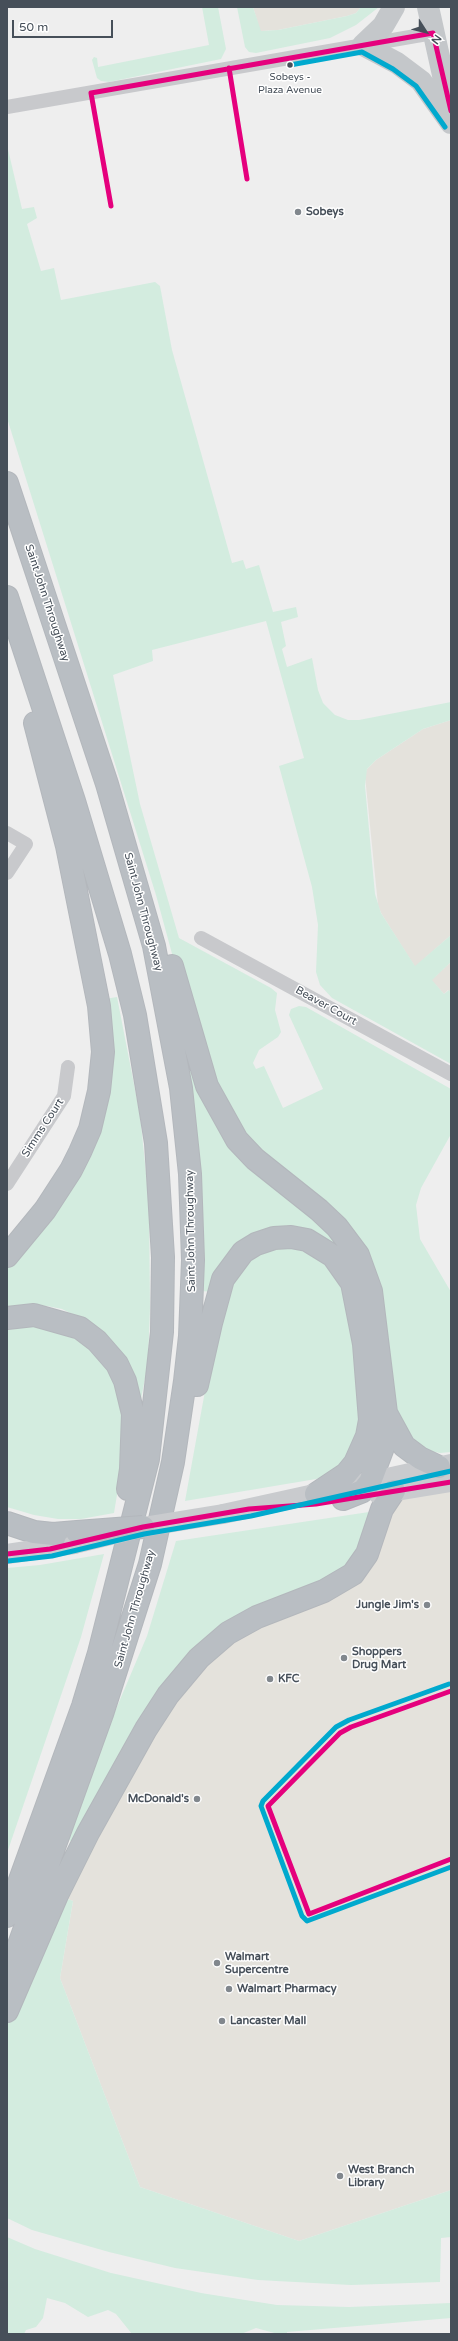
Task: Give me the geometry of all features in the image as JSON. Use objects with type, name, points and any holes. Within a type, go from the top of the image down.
[{"type":"highway","name":"Saint John Throughway","points":[[7,483],[108,784],[154,946],[181,1088],[192,1214],[192,1302],[185,1381],[173,1462],[150,1564],[102,1714],[7,1978]]},
{"type":"highway","name":"Saint John Throughway","points":[[7,597],[74,800],[120,954],[135,1015],[156,1143],[163,1257],[162,1332],[148,1459],[110,1612],[83,1706],[7,1916]]},
{"type":"highway","points":[[7,603],[67,846],[99,1006],[103,1052],[99,1090],[90,1129],[80,1152],[45,1210],[7,1256]]},
{"type":"highway","points":[[108,784],[165,940],[204,1078],[221,1114],[237,1140],[255,1159],[319,1210],[337,1227],[358,1255],[371,1291],[386,1413],[385,1442],[370,1482],[363,1491],[343,1499]]},
{"type":"highway","points":[[150,1564],[177,1474],[211,1323],[223,1279],[243,1252],[256,1244],[274,1238],[291,1237],[307,1240],[333,1256],[352,1283],[364,1344],[370,1420],[367,1436],[361,1453],[346,1474],[316,1494]]},
{"type":"highway","points":[[7,1318],[34,1314],[80,1328],[97,1341],[109,1354],[117,1364],[125,1381],[132,1414],[131,1469],[110,1612]]},
{"type":"highway","points":[[386,1413],[404,1446],[420,1458],[447,1471]]},
{"type":"highway","points":[[7,2011],[57,1895],[88,1833],[146,1729],[172,1690],[199,1658],[228,1633],[256,1617],[324,1591],[353,1574],[367,1554],[382,1509],[394,1491]]},
{"type":"highway","points":[[7,1523],[46,1533],[76,1538],[142,1527]]},
{"type":"main road","points":[[394,7],[383,26],[363,45],[397,63],[421,81],[451,123]]},
{"type":"main road","points":[[428,7],[451,111]]},
{"type":"main road","points":[[142,1527],[249,1509],[370,1482],[447,1471]]},
{"type":"main road","points":[[249,1509],[343,1499],[394,1491],[447,1471]]},
{"type":"main road","points":[[7,1554],[76,1538]]},
{"type":"street","points":[[7,107],[433,33]]},
{"type":"street","points":[[7,832],[26,844],[7,873]]},
{"type":"street","name":"Beaver Court","points":[[201,938],[451,1074]]},
{"type":"street","name":"Simms Court","points":[[7,1184],[64,1096],[68,1067]]},
{"type":"shaded area","points":[[253,7],[361,7],[356,13],[347,16],[278,30],[260,31]]},
{"type":"shaded area","points":[[451,720],[451,935],[415,967],[381,913],[378,905],[365,776],[367,769],[376,760],[423,729]]},
{"type":"shaded area","points":[[451,962],[451,993],[448,990],[444,994],[431,980]]},
{"type":"shaded area","points":[[451,1482],[451,2190],[299,2241],[140,2187],[60,1978],[73,1901],[57,1895],[199,1658],[324,1591],[394,1491]]},
{"type":"green space","points":[[202,7],[218,7],[226,49],[221,59],[109,82],[101,81],[97,78],[92,60],[94,57],[97,58],[98,67],[209,45]]},
{"type":"green space","points":[[237,7],[253,7],[261,31],[278,30],[347,16],[356,13],[361,7],[379,7],[356,25],[330,38],[256,53],[249,52],[245,47]]},
{"type":"green space","points":[[7,145],[22,209],[34,207],[37,218],[27,224],[41,271],[54,268],[61,300],[155,282],[160,286],[172,350],[232,563],[243,560],[246,569],[259,565],[273,612],[296,607],[298,617],[281,622],[286,646],[282,649],[287,667],[312,658],[318,690],[323,703],[335,715],[348,720],[359,720],[451,702],[451,720],[423,729],[376,760],[367,769],[365,786],[375,894],[381,913],[415,966],[451,935],[451,962],[432,980],[444,994],[449,990],[451,993],[451,1064],[332,998],[320,985],[316,972],[318,925],[312,887],[279,766],[304,758],[266,621],[152,650],[153,661],[113,675],[140,804],[179,938],[271,988],[277,993],[275,1010],[281,1032],[278,1037],[259,1050],[253,1063],[256,1069],[264,1066],[283,1108],[323,1089],[289,1015],[291,1009],[299,1006],[306,1007],[451,1089],[451,1134],[421,1188],[416,1205],[420,1239],[451,1292],[451,1452],[440,1453],[425,1450],[398,1426],[375,1281],[226,1112],[183,994],[156,895],[7,418]]},
{"type":"green space","points":[[117,997],[140,1115],[149,1202],[150,1308],[148,1363],[141,1399],[134,1375],[119,1349],[106,1335],[92,1324],[62,1309],[47,1306],[27,1305],[7,1308],[7,1265],[75,1178],[105,999]]},
{"type":"green space","points":[[194,1069],[204,1099],[339,1237],[338,1251],[280,1230],[212,1292],[202,1291],[185,1071]]},
{"type":"green space","points":[[278,1243],[321,1254],[346,1288],[363,1413],[348,1462],[327,1476],[316,1479],[185,1501],[221,1303],[244,1259]]},
{"type":"green space","points":[[24,1324],[70,1332],[98,1352],[122,1397],[123,1458],[114,1513],[81,1519],[58,1519],[34,1515],[7,1507],[7,1326]]},
{"type":"green space","points":[[369,1512],[358,1549],[352,1559],[337,1576],[223,1627],[74,1844],[66,1837],[94,1761],[147,1636],[176,1541]]},
{"type":"green space","points":[[104,1554],[81,1637],[7,1853],[7,1568],[40,1565]]},
{"type":"green space","points":[[57,1895],[73,1901],[60,1978],[140,2187],[299,2241],[451,2190],[451,2237],[441,2238],[440,2282],[351,2285],[258,2280],[175,2268],[109,2252],[32,2230],[7,2218],[7,2011]]},
{"type":"green space","points":[[7,2237],[35,2249],[111,2273],[201,2293],[277,2305],[349,2307],[451,2303],[451,2318],[287,2332],[287,2334],[278,2334],[256,2328],[241,2334],[132,2334],[116,2314],[108,2310],[88,2317],[65,2303],[47,2298],[43,2318],[36,2327],[26,2330],[24,2334],[7,2334]]},
{"type":"transit line","points":[[111,206],[91,93],[433,33],[451,111]]},
{"type":"transit line","points":[[290,65],[362,52],[393,69],[416,86],[445,127]]},
{"type":"transit line","points":[[229,68],[247,179]]},
{"type":"transit line","points":[[8,1561],[52,1556],[144,1534],[251,1516],[451,1471]]},
{"type":"transit line","points":[[7,1554],[50,1549],[143,1527],[249,1509],[316,1504],[451,1482]]},
{"type":"transit line","points":[[449,1684],[349,1720],[336,1727],[263,1801],[261,1806],[302,1916],[307,1921],[451,1867]]},
{"type":"transit line","points":[[451,1691],[351,1727],[340,1733],[268,1806],[309,1914],[451,1859]]},
{"type":"place","name":"Sobeys - Plaza Avenue","points":[[290,65]]},
{"type":"place","name":"Sobeys","points":[[298,212]]},
{"type":"place","name":"Jungle Jim's","points":[[427,1605]]},
{"type":"place","name":"Shoppers Drug Mart","points":[[344,1658]]},
{"type":"place","name":"KFC","points":[[270,1679]]},
{"type":"place","name":"McDonald's","points":[[197,1799]]},
{"type":"place","name":"Walmart Supercentre","points":[[217,1963]]},
{"type":"place","name":"Walmart Pharmacy","points":[[229,1989]]},
{"type":"place","name":"Lancaster Mall","points":[[222,2021]]},
{"type":"place","name":"West Branch Library","points":[[340,2176]]}]
